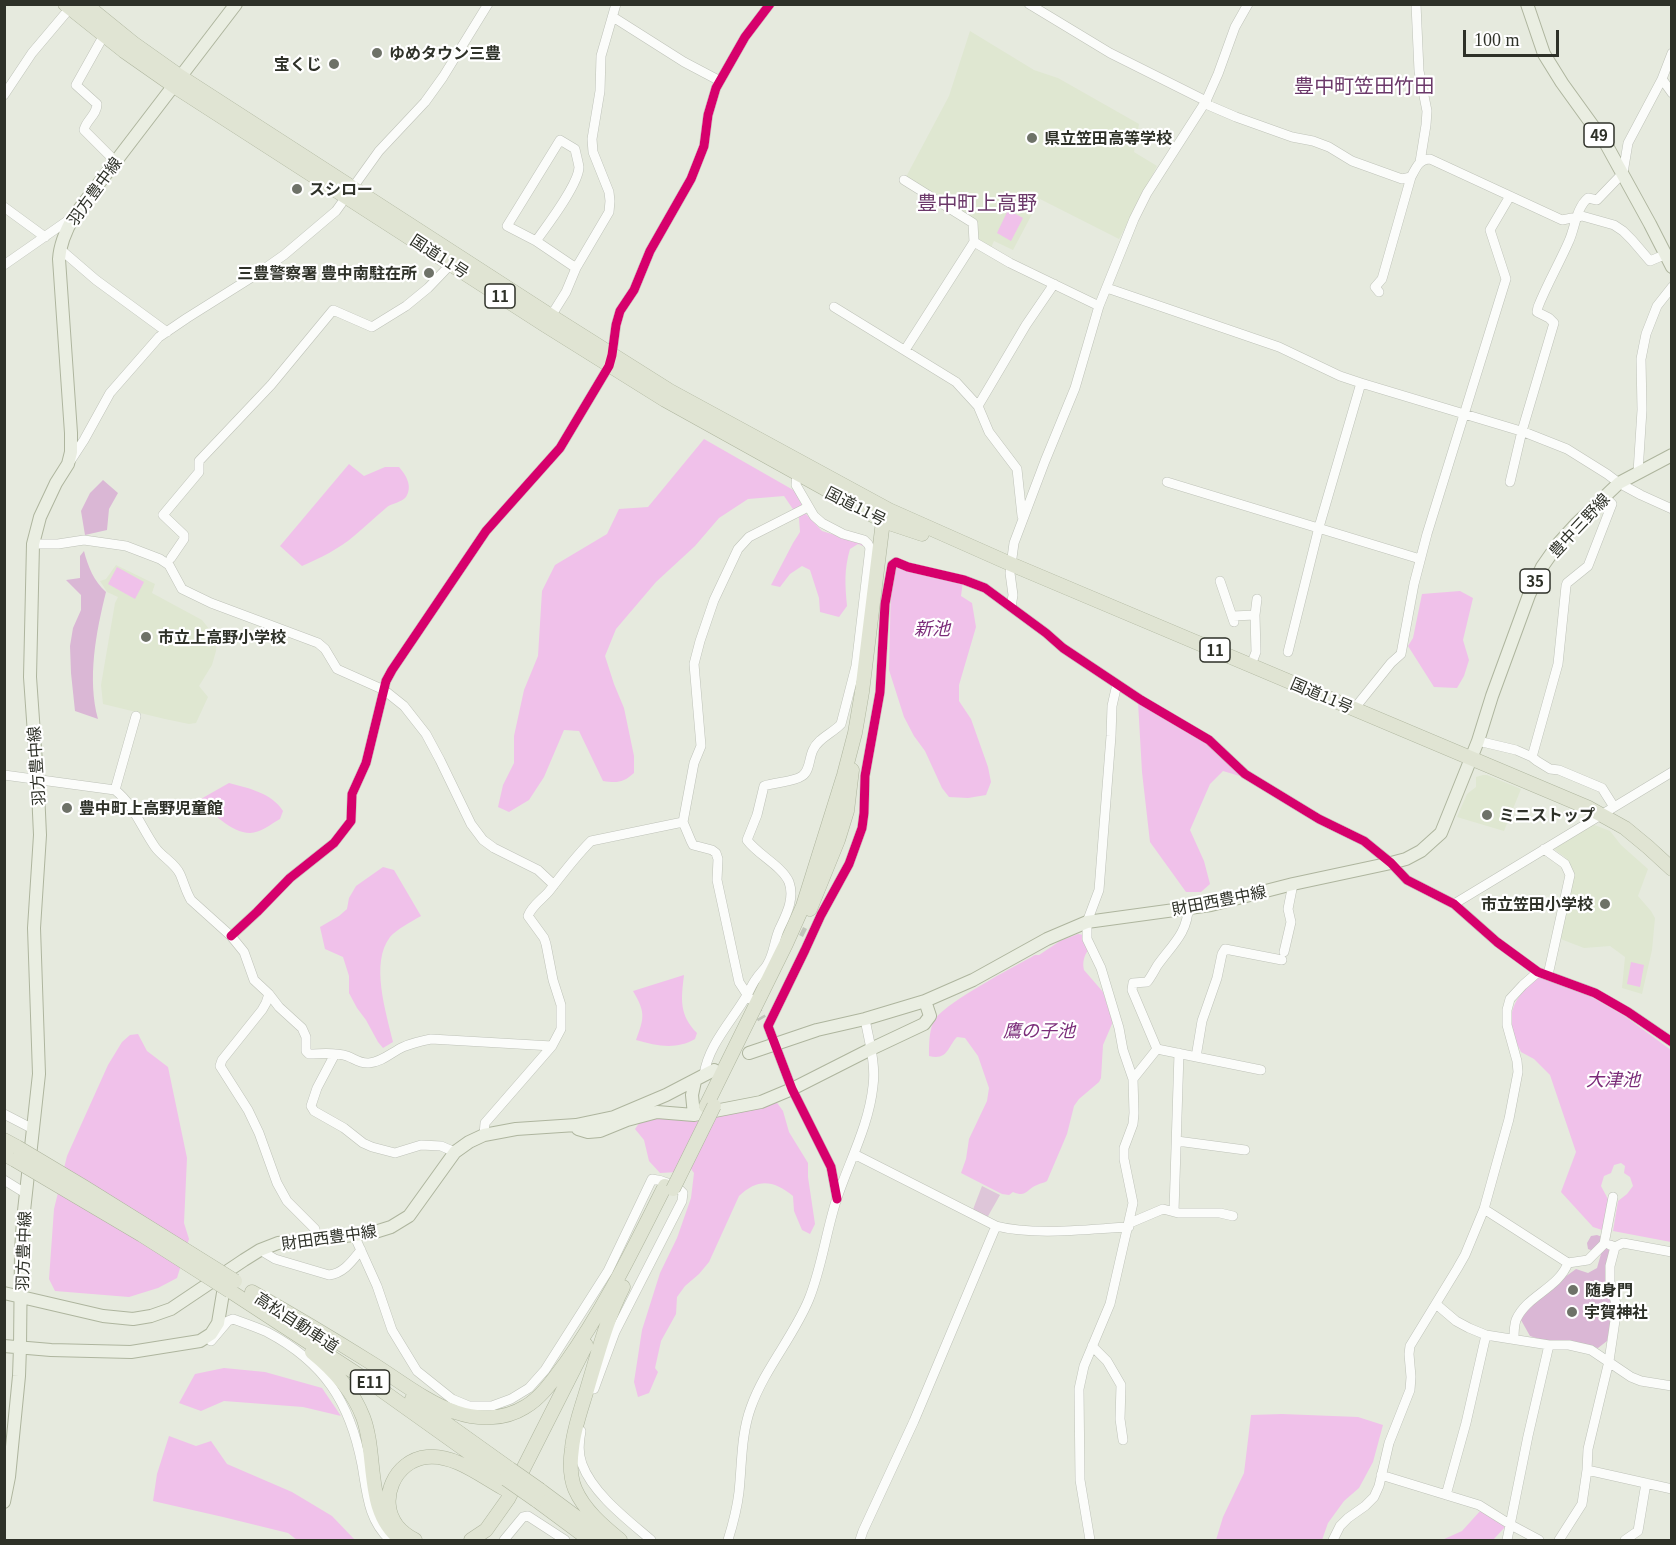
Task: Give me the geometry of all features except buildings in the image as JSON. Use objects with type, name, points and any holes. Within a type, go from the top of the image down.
[{"type":"highway","name":"国道11号","points":[[67,6],[104,35],[349,192],[551,316],[665,400],[797,475],[886,518],[959,542],[1470,759],[1608,811],[1671,869]]},
{"type":"highway","name":"国道11号","points":[[94,7],[178,81]]},
{"type":"highway","name":"国道11号","points":[[349,192],[451,264],[611,361],[670,391],[886,518]]},
{"type":"highway","points":[[485,1540],[502,1525],[514,1503],[614,1296],[710,1106],[799,915],[844,775],[855,733],[886,518]]},
{"type":"highway","name":"高松自動車道","points":[[10,1150],[142,1235],[176,1262],[252,1292],[382,1377],[507,1478]]},
{"type":"highway","name":"高松自動車道","points":[[10,1150],[84,1186],[230,1284],[507,1478],[590,1540]]},
{"type":"highway","points":[[230,1284],[319,1358],[346,1387],[363,1416],[368,1433],[380,1510],[386,1524],[402,1540]]},
{"type":"highway","points":[[252,1292],[345,1346],[432,1401],[453,1412],[482,1418],[511,1414],[536,1400],[549,1386],[614,1296]]},
{"type":"highway","points":[[471,1540],[486,1530],[508,1499],[614,1296]]},
{"type":"highway","points":[[614,1296],[574,1434],[571,1462],[574,1487],[580,1500],[620,1540]]},
{"type":"highway","points":[[415,1540],[397,1526],[390,1510],[389,1496],[392,1482],[400,1469],[412,1460],[429,1456],[446,1459],[507,1478]]},
{"type":"highway","points":[[536,1499],[580,1540]]},
{"type":"highway","name":"高松自動車道","points":[[536,1499],[609,1540]]},
{"type":"main road","name":"羽方豊中線","points":[[4,1502],[9,1477],[21,1347],[21,1251],[39,1074],[34,928],[40,835],[30,677],[33,544],[40,517],[68,464],[71,452],[60,249],[74,216],[236,4]]},
{"type":"main road","name":"49","points":[[1527,4],[1544,54],[1606,144],[1671,267]]},
{"type":"main road","name":"豊中三野線","points":[[1470,759],[1529,595],[1542,567],[1576,523],[1619,483],[1671,454]]},
{"type":"main road","name":"財田西豊中線","points":[[749,1053],[817,1030],[926,1001],[972,980],[1047,939],[1087,922],[1241,898],[1406,859],[1421,851],[1441,833],[1470,759]]},
{"type":"main road","name":"財田西豊中線","points":[[576,1125],[578,1129],[600,1131],[627,1120],[657,1112],[694,1114],[762,1102],[924,1024],[930,1016],[926,1001]]},
{"type":"main road","name":"財田西豊中線","points":[[4,1293],[102,1316],[133,1319],[151,1316],[230,1284],[260,1250],[278,1243],[354,1235],[391,1227],[410,1216],[455,1152],[484,1135],[495,1131],[576,1125],[614,1117],[666,1095],[704,1075]]},
{"type":"main road","points":[[694,1114],[692,1095],[704,1075]]},
{"type":"main road","points":[[4,1346],[131,1352],[200,1341],[211,1334],[218,1323],[230,1284]]},
{"type":"street","points":[[68,464],[110,393],[159,338],[284,255],[336,211],[379,151],[425,102],[488,4]]},
{"type":"street","points":[[551,316],[609,212],[609,192],[593,152],[592,139],[600,91],[601,56],[616,4]]},
{"type":"street","points":[[231,936],[290,878],[334,843],[351,821],[352,794],[366,763],[386,681],[486,531],[560,448],[611,361],[620,311],[634,290],[650,251],[691,179],[704,146],[708,115],[716,88],[745,37],[770,4]]},
{"type":"street","points":[[1029,4],[1110,53],[1206,101],[1208,105],[1292,137],[1321,144],[1352,161],[1402,179],[1411,177]]},
{"type":"street","points":[[1379,292],[1375,287],[1382,279],[1411,177],[1420,162],[1426,125],[1427,111],[1419,71],[1416,4]]},
{"type":"street","points":[[1011,607],[1013,595],[1010,573],[1014,543],[1075,388],[1099,306],[1134,219],[1147,193],[1206,101],[1234,27],[1247,5]]},
{"type":"street","points":[[4,95],[32,52],[67,6]]},
{"type":"street","points":[[613,17],[684,62],[720,81]]},
{"type":"street","points":[[104,35],[76,86],[97,104],[97,110],[84,130],[115,161]]},
{"type":"street","points":[[1510,482],[1521,431],[1554,323],[1537,312],[1538,307],[1585,201],[1588,198],[1597,200],[1623,173],[1628,143],[1662,80],[1671,53]]},
{"type":"street","points":[[1662,80],[1671,93]]},
{"type":"street","points":[[536,241],[554,216],[579,168],[574,149],[560,140],[507,226],[536,241],[576,268]]},
{"type":"street","points":[[1420,162],[1430,159],[1562,220],[1582,216],[1614,225],[1623,231],[1650,261],[1665,255]]},
{"type":"street","points":[[904,180],[973,223],[974,242],[905,350]]},
{"type":"street","points":[[1354,709],[1401,654],[1420,559],[1506,279],[1490,230],[1510,196]]},
{"type":"street","points":[[4,207],[45,237]]},
{"type":"street","points":[[4,265],[74,216]]},
{"type":"street","points":[[974,242],[1010,263],[1099,306]]},
{"type":"street","points":[[60,249],[96,280],[167,332]]},
{"type":"street","points":[[171,558],[184,540],[184,535],[163,515],[199,472],[200,461],[272,385],[333,309],[372,327],[406,306],[428,288],[451,264]]},
{"type":"street","points":[[978,406],[1026,325],[1054,284]]},
{"type":"street","points":[[1107,288],[1279,347],[1340,376],[1521,431],[1567,449],[1619,483],[1671,509]]},
{"type":"street","points":[[1638,472],[1642,410],[1641,359],[1646,334],[1657,306],[1671,288]]},
{"type":"street","points":[[834,308],[956,381],[978,406],[989,432],[1017,469],[1022,520]]},
{"type":"street","points":[[1288,652],[1318,527],[1361,383]]},
{"type":"street","points":[[704,1075],[706,1064],[718,1038],[750,999],[755,980],[766,967],[774,950],[777,936],[786,924],[791,898],[790,885],[785,876],[747,840],[757,815],[764,786],[800,778],[805,774],[813,749],[819,742],[846,725],[856,666],[870,548],[864,540],[843,534],[814,516],[796,485],[797,475]]},
{"type":"street","points":[[1167,482],[1420,559]]},
{"type":"street","points":[[1532,757],[1558,664],[1567,582],[1588,566],[1611,504],[1605,497]]},
{"type":"street","points":[[750,999],[738,982],[717,879],[717,853],[693,845],[683,822],[694,763],[701,746],[694,664],[711,607],[738,549],[748,537],[807,507]]},
{"type":"street","points":[[33,544],[58,544],[84,540],[126,546],[160,559],[169,565],[182,589],[211,603],[318,643],[325,649],[337,669],[384,690],[404,706],[426,734],[471,824],[483,840],[538,870],[554,885]]},
{"type":"street","points":[[837,1199],[831,1167],[792,1089],[765,1023],[808,934],[849,864],[862,828],[870,731],[880,692],[885,604],[892,565],[896,562],[985,588],[1063,648],[1209,740],[1245,774],[1319,819],[1364,841],[1391,863],[1407,880],[1454,904],[1497,942],[1543,973],[1596,993],[1671,1042]]},
{"type":"street","points":[[1220,581],[1234,619],[1255,615]]},
{"type":"street","points":[[1251,665],[1256,652],[1257,598]]},
{"type":"street","points":[[1090,1540],[1080,1480],[1079,1389],[1084,1366],[1110,1304],[1134,1203],[1124,1160],[1124,1148],[1133,1124],[1133,1079],[1101,968],[1087,939],[1087,922],[1099,890],[1112,706],[1117,684]]},
{"type":"street","points":[[115,790],[136,716]]},
{"type":"street","points":[[1478,741],[1516,750],[1550,769],[1559,770],[1602,788],[1608,811]]},
{"type":"street","points":[[1454,904],[1671,772]]},
{"type":"street","points":[[4,775],[115,790],[127,801],[155,846],[180,873],[191,900],[231,936],[244,952],[254,980],[305,1032],[306,1051],[309,1054],[335,1054],[369,1063],[379,1061],[418,1041],[552,1046]]},
{"type":"street","points":[[484,1135],[485,1123],[552,1046],[561,1029],[561,1005],[544,938],[528,916],[530,910],[549,892],[591,841],[683,822]]},
{"type":"street","points":[[1333,1540],[1340,1526],[1374,1497],[1389,1443],[1410,1390],[1410,1346],[1465,1255],[1484,1209],[1509,1119],[1518,1072],[1507,1010],[1510,999],[1522,985],[1543,973],[1570,875],[1565,864],[1544,849]]},
{"type":"street","points":[[1196,1057],[1202,1021],[1217,978],[1222,954],[1225,949],[1283,956],[1291,922],[1288,909],[1293,884]]},
{"type":"street","points":[[1158,1049],[1132,986],[1133,982],[1147,982],[1168,950],[1180,938],[1188,915],[1188,908]]},
{"type":"street","points":[[269,994],[266,1003],[222,1060],[220,1066],[248,1110],[286,1201],[315,1229],[316,1239]]},
{"type":"street","points":[[728,1540],[736,1515],[744,1431],[750,1408],[759,1387],[809,1300],[837,1199],[868,1114],[874,1068],[865,1019]]},
{"type":"street","points":[[1133,1079],[1158,1049]]},
{"type":"street","points":[[1158,1049],[1261,1070]]},
{"type":"street","points":[[1174,1211],[1179,1053]]},
{"type":"street","points":[[335,1054],[317,1088],[311,1106],[314,1111],[372,1147],[395,1153],[421,1145],[441,1146],[455,1152]]},
{"type":"street","points":[[4,1114],[33,1129]]},
{"type":"street","points":[[1177,1141],[1245,1150]]},
{"type":"street","points":[[854,1154],[996,1226],[1026,1231],[1129,1225],[1163,1209],[1178,1213],[1220,1213],[1233,1216]]},
{"type":"street","points":[[354,1235],[377,1286],[392,1330],[417,1371],[452,1399],[468,1406],[492,1406],[511,1399],[529,1388],[545,1370],[608,1271],[652,1179],[679,1189],[683,1193],[682,1201],[615,1332],[597,1379],[579,1442],[581,1463],[591,1480],[606,1499],[651,1540]]},
{"type":"street","points":[[4,1180],[26,1193]]},
{"type":"street","points":[[1484,1209],[1568,1263],[1588,1260],[1604,1244],[1613,1197]]},
{"type":"street","points":[[860,1540],[914,1420],[996,1226]]},
{"type":"street","points":[[1604,1244],[1615,1247],[1623,1243],[1671,1252]]},
{"type":"street","points":[[1559,1540],[1582,1504],[1588,1449],[1609,1361],[1617,1307],[1610,1282],[1610,1266],[1615,1247]]},
{"type":"street","points":[[260,1250],[275,1259],[329,1275],[342,1271],[361,1250]]},
{"type":"street","points":[[1514,1339],[1515,1322],[1521,1311],[1557,1282],[1568,1263]]},
{"type":"street","points":[[1436,1304],[1456,1321],[1486,1335],[1549,1345],[1569,1345],[1591,1350],[1631,1377],[1671,1386]]},
{"type":"street","points":[[200,1341],[210,1342],[232,1319],[281,1340],[324,1375],[344,1406],[351,1422],[362,1465],[368,1503],[374,1519],[390,1540]]},
{"type":"street","points":[[1446,1495],[1466,1423],[1486,1335]]},
{"type":"street","points":[[1508,1540],[1528,1436],[1549,1345]]},
{"type":"street","points":[[1092,1346],[1107,1361],[1121,1385],[1120,1419],[1123,1440]]},
{"type":"street","points":[[1587,1470],[1671,1489]]},
{"type":"street","points":[[1381,1475],[1479,1505],[1510,1526],[1539,1540]]},
{"type":"street","points":[[1625,1540],[1638,1531],[1646,1484]]},
{"type":"street","points":[[504,1540],[524,1517],[528,1516],[566,1540]]},
{"type":"shaded area","name":"県立笠田高等学校","points":[[970,31],[1034,70],[1058,78],[1139,124],[1134,152],[1157,166],[1119,239],[1040,199],[1013,250],[994,241],[990,250],[977,242],[974,221],[906,177],[949,96]]},
{"type":"shaded area","points":[[103,480],[118,493],[109,509],[107,530],[85,535],[81,511],[90,493]]},
{"type":"shaded area","points":[[84,551],[92,573],[106,592],[94,656],[93,688],[98,719],[75,711],[71,673],[70,646],[73,628],[81,610],[81,595],[66,580],[80,578],[80,556]]},
{"type":"shaded area","points":[[116,565],[155,584],[152,593],[202,620],[217,639],[212,665],[199,686],[208,697],[196,723],[189,724],[103,704],[101,685],[115,603],[118,597],[107,592],[100,581],[106,579]]},
{"type":"shaded area","points":[[1483,775],[1521,789],[1504,831],[1457,817],[1467,794],[1476,787],[1476,777]]},
{"type":"shaded area","name":"市立笠田小学校","points":[[1592,824],[1610,831],[1621,845],[1648,869],[1638,896],[1655,918],[1652,950],[1642,994],[1622,988],[1625,957],[1610,946],[1584,948],[1558,938],[1573,870],[1566,858],[1554,849]]},
{"type":"shaded area","points":[[982,1186],[1000,1195],[987,1218],[972,1212]]},
{"type":"shaded area","points":[[1597,1235],[1613,1241],[1619,1248],[1614,1262],[1614,1309],[1607,1341],[1598,1348],[1562,1340],[1548,1342],[1530,1336],[1521,1320],[1525,1302],[1549,1282],[1565,1277],[1576,1269],[1588,1273],[1597,1268],[1601,1254],[1588,1249],[1587,1243],[1591,1236]]},
{"type":"water","points":[[1008,210],[1023,218],[1011,241],[997,233]]},
{"type":"water","points":[[704,439],[795,491],[806,514],[822,531],[864,544],[863,546],[858,544],[850,549],[846,577],[847,606],[839,617],[820,612],[819,598],[810,570],[802,566],[790,574],[780,587],[771,585],[800,532],[799,518],[784,496],[748,499],[719,518],[695,546],[656,582],[616,629],[605,656],[624,708],[634,756],[634,773],[620,782],[603,781],[579,731],[564,730],[544,777],[529,800],[509,812],[498,807],[503,785],[514,763],[514,736],[524,690],[538,656],[542,591],[555,565],[607,534],[619,509],[648,507]]},
{"type":"water","points":[[349,464],[364,476],[385,467],[399,467],[408,481],[408,493],[404,499],[388,506],[342,545],[302,566],[280,546]]},
{"type":"water","points":[[117,567],[144,582],[135,599],[108,584]]},
{"type":"water","name":"新池","points":[[895,567],[963,581],[961,596],[972,603],[976,627],[959,685],[959,701],[971,719],[988,767],[991,782],[986,795],[968,798],[949,797],[904,717],[889,670],[891,586]]},
{"type":"water","points":[[1460,591],[1473,598],[1463,640],[1469,660],[1457,688],[1434,687],[1408,646],[1413,638],[1422,594]]},
{"type":"water","points":[[1138,702],[1212,747],[1243,777],[1223,771],[1210,784],[1190,830],[1204,861],[1210,884],[1201,892],[1186,892],[1150,842],[1142,772]]},
{"type":"water","points":[[229,783],[259,792],[273,800],[283,811],[280,819],[254,833],[236,830],[222,821],[199,800]]},
{"type":"water","points":[[383,867],[394,870],[421,916],[393,934],[384,948],[381,960],[381,988],[393,1042],[383,1048],[349,993],[349,976],[343,957],[325,949],[320,927],[347,909],[349,898],[356,886]]},
{"type":"water","name":"鷹の子池","points":[[1078,934],[1084,935],[1090,948],[1084,959],[1084,970],[1103,992],[1112,1020],[1103,1045],[1101,1078],[1074,1106],[1067,1134],[1047,1181],[1021,1194],[1013,1192],[1009,1195],[1002,1194],[961,1173],[969,1139],[987,1101],[989,1088],[978,1056],[965,1038],[957,1037],[944,1055],[929,1056],[933,1023],[938,1015],[963,996],[1035,955],[1039,955],[1060,941]]},
{"type":"water","points":[[1631,962],[1644,965],[1640,987],[1627,984]]},
{"type":"water","points":[[684,975],[682,992],[684,1013],[697,1033],[695,1039],[674,1046],[636,1040],[641,1026],[642,1010],[633,991]]},
{"type":"water","name":"大津池","points":[[1537,976],[1590,996],[1623,1015],[1671,1050],[1671,1242],[1613,1231],[1618,1201],[1633,1186],[1630,1177],[1624,1173],[1625,1166],[1621,1163],[1614,1165],[1611,1173],[1604,1176],[1601,1186],[1609,1201],[1605,1231],[1593,1227],[1561,1192],[1576,1152],[1550,1075],[1534,1059],[1521,1052],[1513,1036],[1511,1022],[1517,1000]]},
{"type":"water","points":[[138,1034],[147,1051],[168,1067],[187,1158],[184,1223],[189,1239],[177,1278],[158,1288],[129,1297],[55,1291],[49,1279],[54,1209],[67,1156],[108,1065],[122,1042],[130,1035]]},
{"type":"water","points":[[775,1100],[783,1111],[789,1132],[808,1163],[815,1224],[810,1234],[802,1230],[794,1211],[793,1196],[772,1184],[753,1186],[739,1196],[709,1262],[677,1297],[676,1314],[661,1341],[655,1368],[658,1372],[649,1393],[638,1397],[634,1382],[642,1330],[660,1273],[677,1238],[691,1198],[694,1173],[691,1169],[660,1173],[649,1161],[644,1140],[635,1129],[642,1119]]},
{"type":"water","points":[[224,1368],[265,1372],[322,1388],[341,1416],[303,1407],[224,1401],[201,1411],[179,1403],[195,1374]]},
{"type":"water","points":[[1251,1415],[1358,1417],[1383,1425],[1373,1462],[1359,1488],[1344,1501],[1328,1523],[1322,1540],[1216,1540],[1223,1517],[1244,1473]]},
{"type":"water","points":[[169,1436],[196,1446],[211,1441],[227,1464],[292,1492],[332,1516],[355,1540],[297,1540],[288,1533],[153,1501],[157,1474]]},
{"type":"water","points":[[1481,1510],[1505,1527],[1493,1540],[1442,1540],[1462,1531]]},
{"type":"tunnel","points":[[789,925],[805,933]]},
{"type":"tunnel","points":[[754,1005],[762,1019]]},
{"type":"cycle path","points":[[231,936],[290,878],[334,843],[351,821],[352,794],[366,763],[386,681],[486,531],[560,448],[609,366],[620,311],[634,290],[650,251],[691,179],[704,146],[708,115],[716,88],[745,37],[770,4]]},
{"type":"cycle path","points":[[837,1199],[831,1167],[792,1089],[768,1026],[821,915],[849,864],[862,828],[865,776],[880,692],[885,604],[892,565],[896,562],[985,588],[1063,648],[1141,700],[1209,740],[1245,774],[1319,819],[1364,841],[1391,863],[1407,880],[1454,904],[1497,942],[1538,972],[1595,993],[1672,1042]]},
{"type":"place","name":"ゆめタウン三豊","points":[[377,53]]},
{"type":"place","name":"宝くじ","points":[[334,64]]},
{"type":"place","name":"県立笠田高等学校","points":[[1032,138]]},
{"type":"place","name":"スシロー","points":[[297,189]]},
{"type":"place","name":"三豊警察署 豊中南駐在所","points":[[429,273]]},
{"type":"place","name":"市立上高野小学校","points":[[146,637]]},
{"type":"place","name":"豊中町上高野児童館","points":[[67,808]]},
{"type":"place","name":"ミニストップ","points":[[1487,815]]},
{"type":"place","name":"市立笠田小学校","points":[[1605,904]]},
{"type":"place","name":"随身門","points":[[1573,1290]]},
{"type":"place","name":"宇賀神社","points":[[1572,1312]]},
{"type":"district","name":"豊中町笠田竹田","points":[[1364,85]]},
{"type":"district","name":"豊中町上高野","points":[[977,202]]}]
